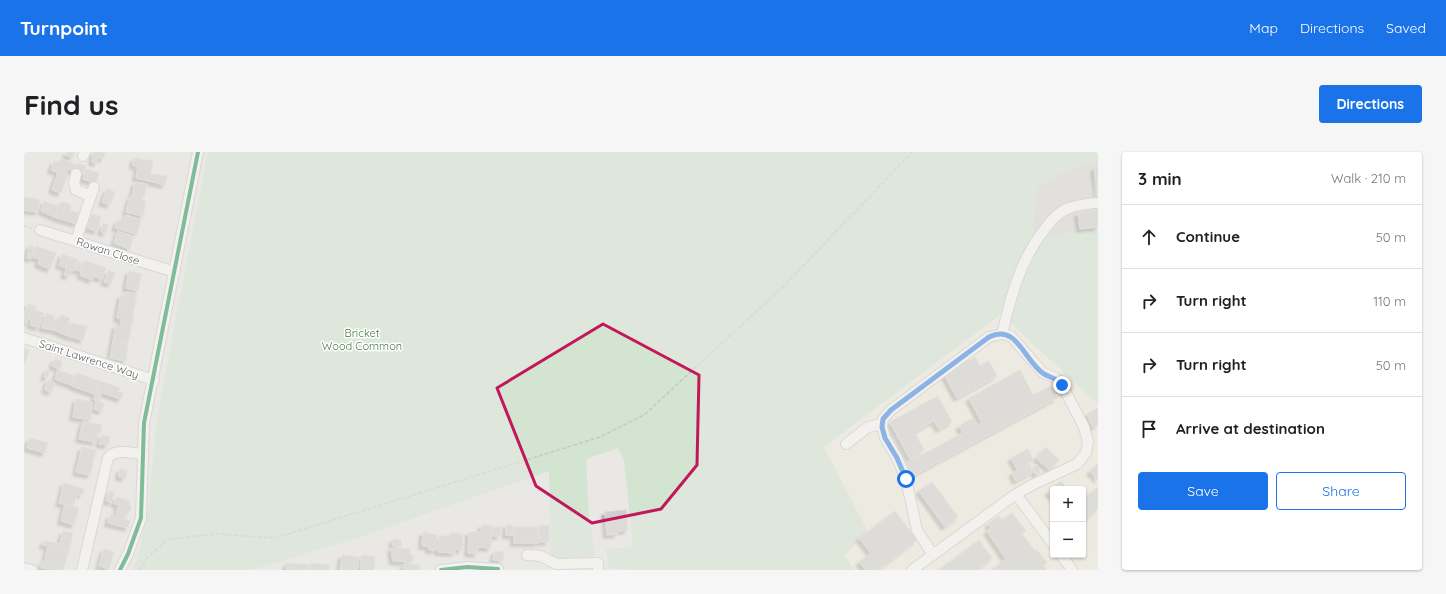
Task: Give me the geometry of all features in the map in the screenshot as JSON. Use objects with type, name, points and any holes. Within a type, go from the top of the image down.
[{"type":"street","points":[[120,570],[131,548],[141,518],[144,423],[154,380],[198,152]]},
{"type":"street","points":[[76,174],[74,183],[76,190],[93,191],[76,240]]},
{"type":"street","points":[[1002,334],[1014,286],[1029,251],[1037,239],[1055,216],[1068,208],[1096,203]]},
{"type":"street","name":"Rowan Close","points":[[40,230],[175,272]]},
{"type":"street","points":[[912,570],[933,555],[1016,494],[1077,464],[1093,441],[1062,385],[1056,378],[1043,374],[1011,336],[1002,334],[989,337],[972,348],[891,410],[883,419],[882,424],[885,438],[897,458],[906,479],[917,530],[933,555]]},
{"type":"street","name":"Saint Lawrence Way","points":[[24,338],[154,380]]},
{"type":"street","points":[[846,444],[868,427],[882,424]]},
{"type":"street","points":[[82,570],[108,458],[111,454],[119,452],[143,454]]},
{"type":"street","points":[[1016,494],[1050,540]]},
{"type":"street","points":[[527,555],[541,556],[556,564],[598,564],[598,570]]},
{"type":"street","points":[[1063,558],[1072,570]]},
{"type":"street","points":[[442,570],[467,567],[498,569]]},
{"type":"street","points":[[24,568],[32,570]]},
{"type":"path","points":[[140,570],[147,558],[168,539],[216,534],[275,538],[600,437],[644,415],[785,285],[912,152]]},
{"type":"highlighted area","points":[[603,324],[699,375],[697,465],[661,509],[592,523],[536,486],[497,388],[554,355]]},
{"type":"shaded area","points":[[1098,163],[1098,229],[1034,238],[1034,213],[1037,189],[1052,177],[1081,166]]},
{"type":"shaded area","points":[[1002,314],[1098,404],[1098,570],[854,570],[844,556],[824,447]]},
{"type":"green space","name":"Bricket Wood Common","points":[[208,152],[1098,152],[1098,163],[1066,172],[1051,179],[1037,189],[1034,213],[1034,238],[1098,229],[1098,404],[1001,314],[824,447],[867,530],[844,556],[854,570],[632,570],[609,568],[606,549],[633,547],[624,460],[618,448],[586,459],[589,517],[595,556],[558,560],[553,558],[551,555],[549,471],[351,540],[251,570],[133,570],[140,549],[149,503],[157,418]]},
{"type":"building","points":[[67,152],[74,152],[73,157],[66,155]]},
{"type":"building","points":[[94,152],[105,153],[103,159],[98,157],[97,163],[92,162]]},
{"type":"building","points":[[134,158],[153,161],[150,174],[167,176],[165,185],[136,178],[138,166],[133,166]]},
{"type":"building","points":[[61,159],[78,165],[76,172],[68,169],[66,175],[51,170],[54,161],[59,163]]},
{"type":"building","points":[[78,163],[86,166],[83,174],[76,171]]},
{"type":"building","points":[[1098,167],[1098,195],[1094,168]]},
{"type":"building","points":[[86,169],[99,173],[96,183],[83,179]]},
{"type":"building","points":[[58,172],[67,176],[61,193],[52,190]]},
{"type":"building","points":[[135,182],[147,184],[144,198],[132,196]]},
{"type":"building","points":[[107,189],[115,192],[110,205],[102,202]]},
{"type":"building","points":[[24,197],[40,200],[38,212],[24,210]]},
{"type":"building","points":[[130,197],[146,201],[143,216],[126,212]]},
{"type":"building","points":[[44,201],[58,206],[55,217],[41,211]]},
{"type":"building","points":[[61,202],[66,203],[61,219],[56,218]]},
{"type":"building","points":[[66,203],[71,205],[70,210],[80,213],[77,224],[61,219]]},
{"type":"building","points":[[1098,210],[1098,227],[1080,229],[1078,213]]},
{"type":"building","points":[[92,214],[101,217],[97,231],[87,228]]},
{"type":"building","points":[[126,215],[141,220],[137,234],[115,228],[118,220],[124,222]]},
{"type":"building","points":[[103,224],[108,225],[106,233],[101,232]]},
{"type":"building","points":[[118,231],[133,236],[130,249],[114,243]]},
{"type":"building","points":[[30,245],[34,246],[31,259],[27,258]]},
{"type":"building","points":[[36,246],[44,249],[40,259],[32,257]]},
{"type":"building","points":[[44,249],[56,253],[50,269],[38,264]]},
{"type":"building","points":[[62,254],[70,257],[67,268],[59,265]]},
{"type":"building","points":[[70,257],[78,260],[74,271],[71,270],[69,276],[64,275]]},
{"type":"building","points":[[85,261],[97,265],[92,280],[80,275]]},
{"type":"building","points":[[79,262],[83,263],[80,271],[76,270]]},
{"type":"building","points":[[97,265],[106,268],[102,279],[93,276]]},
{"type":"building","points":[[108,270],[115,273],[111,284],[104,282]]},
{"type":"building","points":[[129,271],[141,274],[138,291],[126,288]]},
{"type":"building","points":[[126,292],[137,294],[134,309],[119,306],[121,295],[126,296]]},
{"type":"building","points":[[28,304],[32,305],[27,323],[24,322],[24,311],[26,311]]},
{"type":"building","points":[[32,305],[36,307],[35,310],[44,313],[39,327],[30,325],[31,320],[28,319]]},
{"type":"building","points":[[119,306],[134,309],[132,326],[120,324],[121,319],[117,318]]},
{"type":"building","points":[[46,313],[54,316],[53,319],[57,320],[54,330],[42,328]]},
{"type":"building","points":[[61,315],[70,318],[68,324],[71,325],[68,336],[54,330],[57,320],[60,320]]},
{"type":"building","points":[[71,323],[87,326],[83,340],[68,336]]},
{"type":"building","points":[[116,325],[131,328],[128,343],[113,341]]},
{"type":"building","points":[[113,341],[128,343],[126,361],[110,358]]},
{"type":"building","points":[[24,348],[29,350],[24,365]]},
{"type":"building","points":[[975,357],[980,366],[989,361],[997,376],[957,398],[944,374]]},
{"type":"building","points":[[55,359],[62,362],[60,369],[52,366]]},
{"type":"building","points":[[47,369],[50,371],[47,378],[44,377]]},
{"type":"building","points":[[58,370],[75,376],[72,385],[55,379]]},
{"type":"building","points":[[1020,370],[1033,395],[1051,386],[1057,398],[912,476],[905,464],[963,433],[959,426],[973,418],[977,425],[982,423],[969,398]]},
{"type":"building","points":[[77,373],[99,381],[95,394],[72,386]]},
{"type":"building","points":[[48,380],[55,383],[51,392],[45,390]]},
{"type":"building","points":[[100,381],[120,388],[118,392],[123,393],[121,399],[97,391]]},
{"type":"building","points":[[96,392],[101,393],[99,401],[94,400]]},
{"type":"building","points":[[938,396],[952,422],[939,429],[934,421],[914,432],[924,450],[910,459],[890,422]]},
{"type":"building","points":[[76,399],[92,402],[91,420],[73,417]]},
{"type":"building","points":[[96,401],[104,403],[102,411],[94,409]]},
{"type":"building","points":[[1098,408],[1098,425],[1093,427],[1087,414]]},
{"type":"building","points":[[83,421],[102,425],[100,433],[97,432],[96,442],[79,439]]},
{"type":"building","points":[[101,435],[110,437],[108,445],[99,444]]},
{"type":"building","points":[[30,438],[48,443],[45,453],[27,448]]},
{"type":"building","points":[[82,447],[96,450],[90,475],[76,472]]},
{"type":"building","points":[[1046,447],[1059,460],[1050,470],[1036,458]]},
{"type":"building","points":[[1028,449],[1034,461],[1017,469],[1011,458]]},
{"type":"building","points":[[1098,464],[1098,480],[1090,471]]},
{"type":"building","points":[[1029,465],[1033,472],[1016,481],[1012,473]]},
{"type":"building","points":[[1037,465],[1041,473],[1036,475],[1033,467]]},
{"type":"building","points":[[120,469],[127,471],[125,478],[119,477]]},
{"type":"building","points":[[1061,481],[1065,486],[1055,486]]},
{"type":"building","points":[[932,482],[958,517],[945,527],[919,491]]},
{"type":"building","points":[[64,483],[84,489],[82,495],[77,494],[73,507],[59,503]]},
{"type":"building","points":[[1098,487],[1098,509],[1086,519],[1086,497]]},
{"type":"building","points":[[109,491],[114,492],[112,502],[106,501]]},
{"type":"building","points":[[116,497],[130,501],[130,511],[127,510],[125,519],[130,521],[128,528],[108,523],[110,515],[115,517],[119,505],[114,504]]},
{"type":"building","points":[[65,504],[79,508],[74,525],[61,521]]},
{"type":"building","points":[[626,510],[628,530],[617,531],[618,534],[607,535],[605,512]]},
{"type":"building","points":[[895,511],[917,540],[878,570],[866,570],[859,562],[871,553],[859,538]]},
{"type":"building","points":[[1012,513],[1026,531],[1022,534],[1035,551],[1037,550],[1047,563],[1043,566],[1046,570],[992,570],[1006,559],[987,531],[991,528],[988,524],[999,516],[1002,520]]},
{"type":"building","points":[[482,525],[492,526],[491,548],[478,547],[477,554],[468,553],[469,532],[481,532]]},
{"type":"building","points":[[506,525],[513,525],[513,535],[506,535]]},
{"type":"building","points":[[549,525],[549,542],[539,542],[539,526]]},
{"type":"building","points":[[494,527],[501,527],[500,536],[493,536]]},
{"type":"building","points":[[514,527],[538,527],[538,543],[514,543]]},
{"type":"building","points":[[63,531],[73,533],[69,551],[43,545],[44,541],[60,544]]},
{"type":"building","points":[[423,532],[437,535],[436,550],[429,550],[429,546],[422,546]]},
{"type":"building","points":[[450,533],[463,534],[462,550],[455,549],[455,553],[438,552],[439,536],[449,536]]},
{"type":"building","points":[[393,539],[401,540],[401,547],[393,546]]},
{"type":"building","points":[[979,540],[992,558],[977,570],[939,570]]},
{"type":"building","points":[[48,546],[68,551],[65,564],[45,560]]},
{"type":"building","points":[[391,548],[410,549],[410,555],[413,555],[413,562],[393,561]]},
{"type":"building","points":[[104,549],[114,552],[109,569],[99,566]]},
{"type":"building","points":[[495,551],[504,552],[503,561],[493,560]]},
{"type":"building","points":[[342,555],[359,557],[357,570],[340,570]]},
{"type":"building","points":[[362,555],[375,557],[374,570],[362,570],[360,568]]},
{"type":"building","points":[[43,561],[64,566],[63,570],[41,568]]},
{"type":"building","points":[[287,563],[309,565],[309,570],[286,570]]},
{"type":"building","points":[[311,563],[329,565],[329,570],[310,570]]},
{"type":"building","points":[[404,564],[420,565],[419,570],[404,570]]},
{"type":"cycle path","points":[[120,570],[128,554],[141,518],[144,423],[198,152]]},
{"type":"cycle path","points":[[441,570],[467,567],[498,569]]},
{"type":"route","points":[[906,479],[897,458],[885,438],[882,427],[883,419],[891,410],[972,348],[989,337],[995,334],[1006,334],[1011,336],[1043,374],[1056,378],[1062,385]]}]
